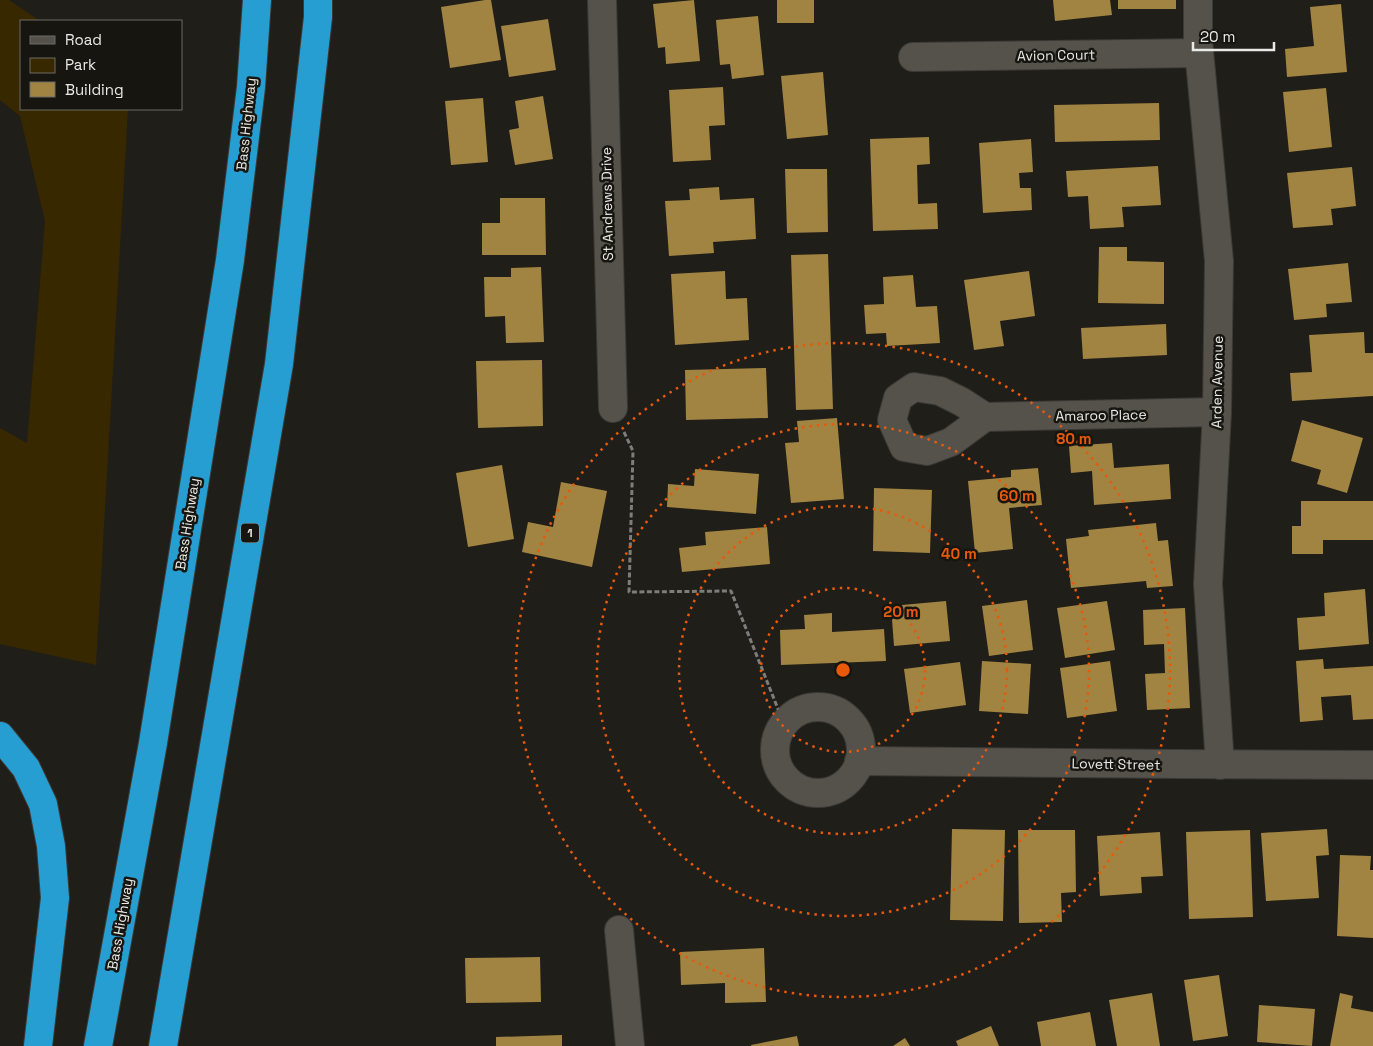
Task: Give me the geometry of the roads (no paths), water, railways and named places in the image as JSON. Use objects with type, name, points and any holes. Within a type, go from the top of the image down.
[{"type":"highway","name":"Bass Highway","points":[[98,1046],[153,743],[230,260],[251,87],[257,0]]},
{"type":"highway","name":"1","points":[[163,1046],[279,364],[318,17],[318,0]]},
{"type":"highway","points":[[0,736],[26,768],[43,804],[51,846],[54,898],[38,1046]]},
{"type":"street","name":"St Andrews Drive","points":[[602,0],[613,408]]},
{"type":"street","name":"Arden Avenue","points":[[1198,0],[1199,53],[1219,261],[1216,412],[1208,584],[1220,764]]},
{"type":"street","name":"Avion Court","points":[[913,57],[1199,53]]},
{"type":"street","name":"Amaroo Place","points":[[985,418],[1216,412]]},
{"type":"street","points":[[821,708],[834,711],[846,718],[855,729],[860,742],[859,761],[856,770],[847,782],[835,790],[822,793],[807,792],[794,786],[784,776],[777,763],[775,749],[778,736],[784,724],[795,714],[807,709],[821,708]]},
{"type":"street","name":"Lovett Street","points":[[859,761],[1373,764]]},
{"type":"street","points":[[619,930],[630,1046]]}]
